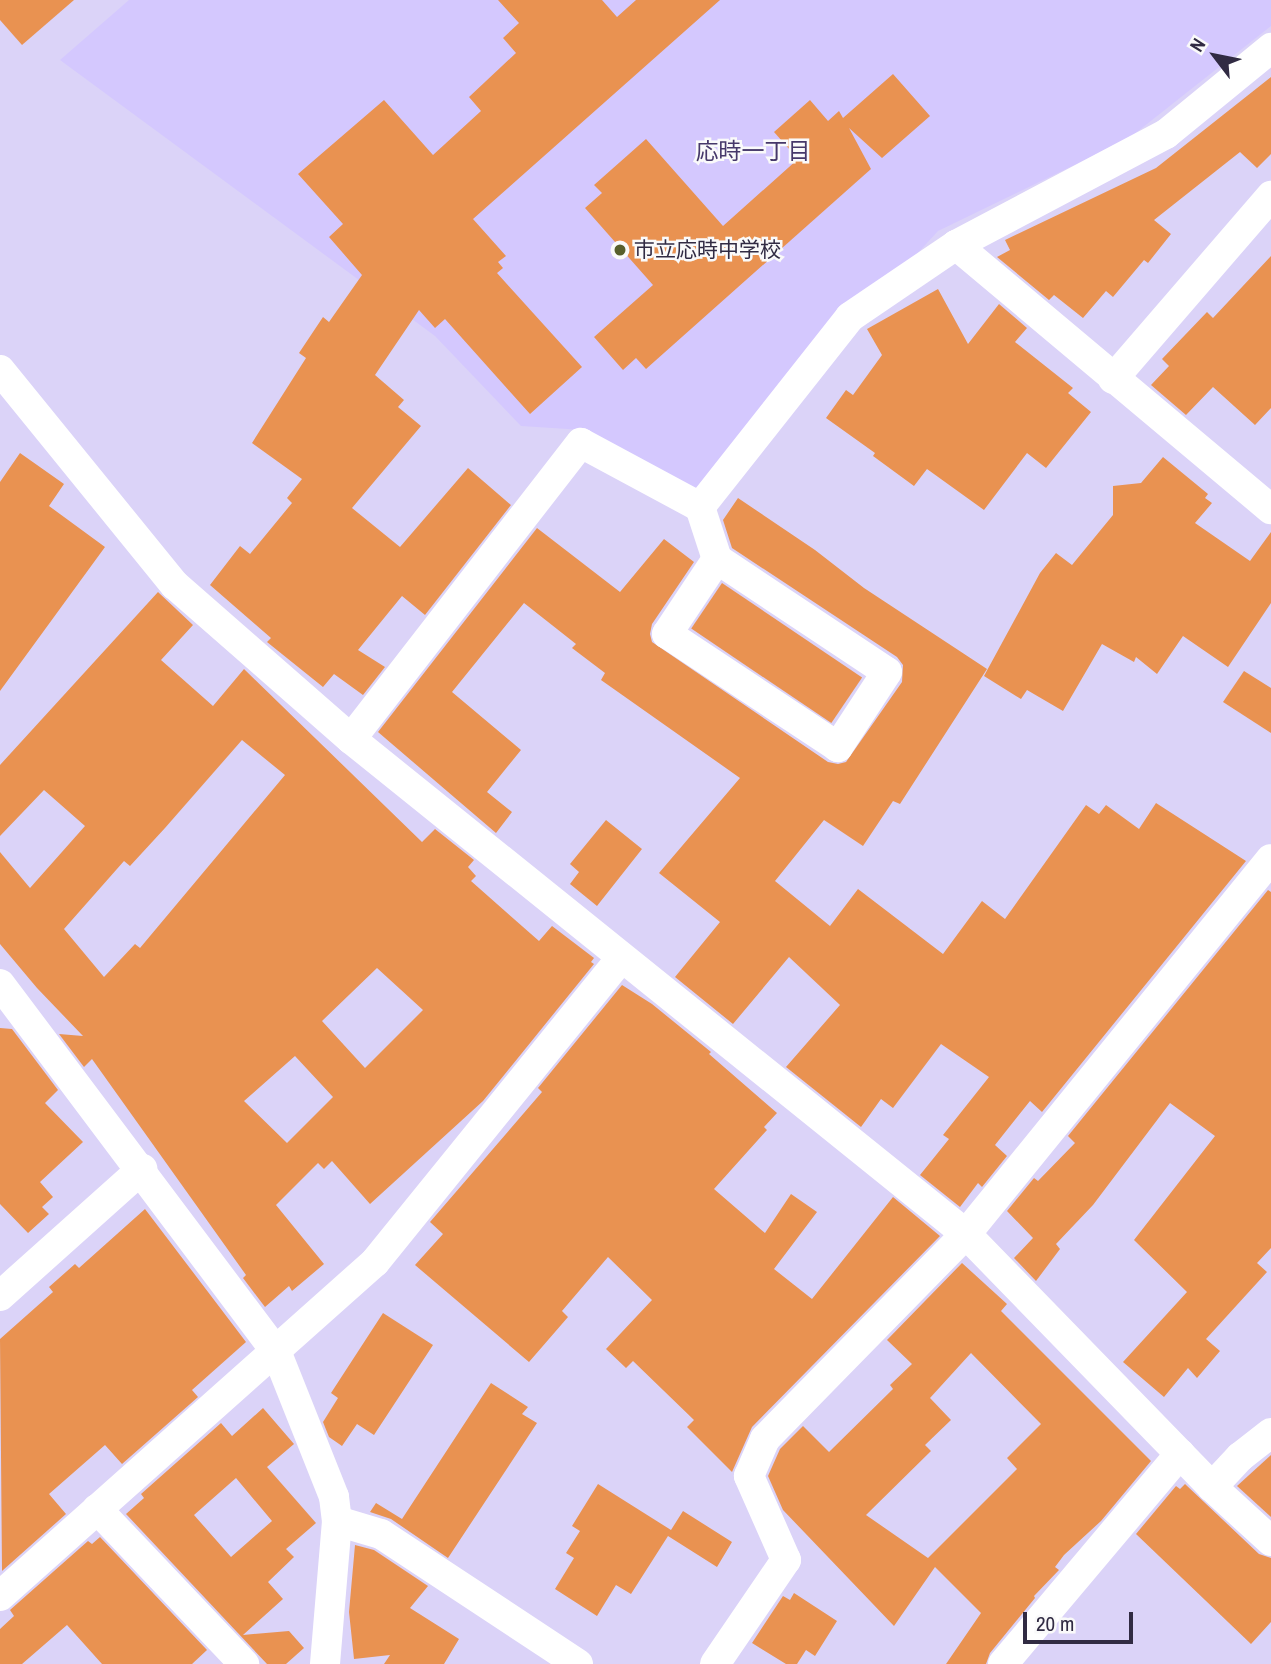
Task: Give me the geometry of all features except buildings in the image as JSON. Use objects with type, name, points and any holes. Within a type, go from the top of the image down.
[{"type":"street","points":[[700,507],[850,317],[956,245],[1167,134],[1271,48]]},
{"type":"street","points":[[1113,379],[1271,196]]},
{"type":"street","points":[[956,245],[1271,509]]},
{"type":"street","points":[[0,370],[174,585],[351,739],[966,1234],[1212,1488],[1271,1541]]},
{"type":"street","points":[[351,739],[581,443],[700,507],[717,559],[887,672],[838,747],[667,635],[717,559]]},
{"type":"street","points":[[715,1664],[786,1560],[748,1476],[765,1439],[966,1234],[1271,859]]},
{"type":"street","points":[[0,1596],[375,1262],[621,958]]},
{"type":"street","points":[[5,1000],[142,1169],[276,1351],[334,1497],[337,1521],[325,1664]]},
{"type":"street","points":[[0,1296],[142,1169]]},
{"type":"street","points":[[1212,1488],[1240,1457],[1271,1433]]},
{"type":"street","points":[[1003,1664],[1180,1454]]},
{"type":"street","points":[[97,1510],[244,1664]]},
{"type":"street","points":[[337,1521],[381,1534],[578,1664]]},
{"type":"shaded area","name":"市立応時中学校","points":[[129,0],[1271,0],[1271,26],[1128,139],[938,231],[703,487],[688,488],[583,430],[521,426],[435,336],[60,60]]},
{"type":"place","name":"市立応時中学校","points":[[620,250]]},
{"type":"district","name":"応時一丁目","points":[[753,151]]}]
